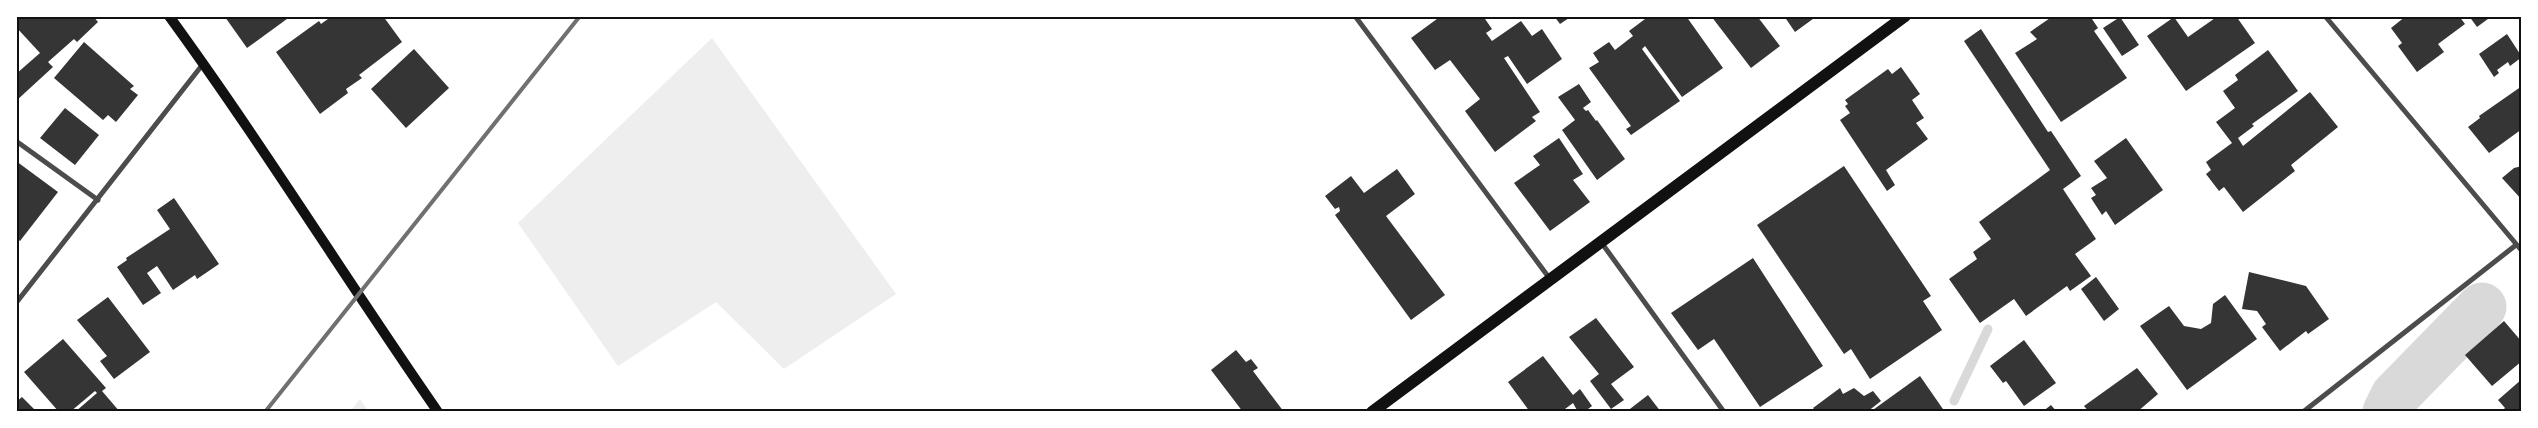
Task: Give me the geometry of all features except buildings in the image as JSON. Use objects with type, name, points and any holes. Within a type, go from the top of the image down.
[{"type":"main road","points":[[168,16],[204,64],[438,412]]},
{"type":"main road","points":[[1372,412],[1905,16]]},
{"type":"street","points":[[1354,16],[1550,279]]},
{"type":"street","points":[[2325,16],[2522,251]]},
{"type":"street","points":[[16,304],[204,64]]},
{"type":"street","points":[[16,141],[98,200]]},
{"type":"street","points":[[1600,242],[1724,412]]},
{"type":"street","points":[[2303,412],[2516,245]]},
{"type":"shaded area","points":[[712,38],[896,294],[784,369],[716,302],[618,366],[518,223]]},
{"type":"shaded area","points":[[360,399],[369,412],[350,412]]},
{"type":"waterway","points":[[2387,412],[2395,396],[2482,307]]},
{"type":"waterway","points":[[1954,401],[1988,329]]},
{"type":"railway","points":[[265,412],[580,16]]}]
